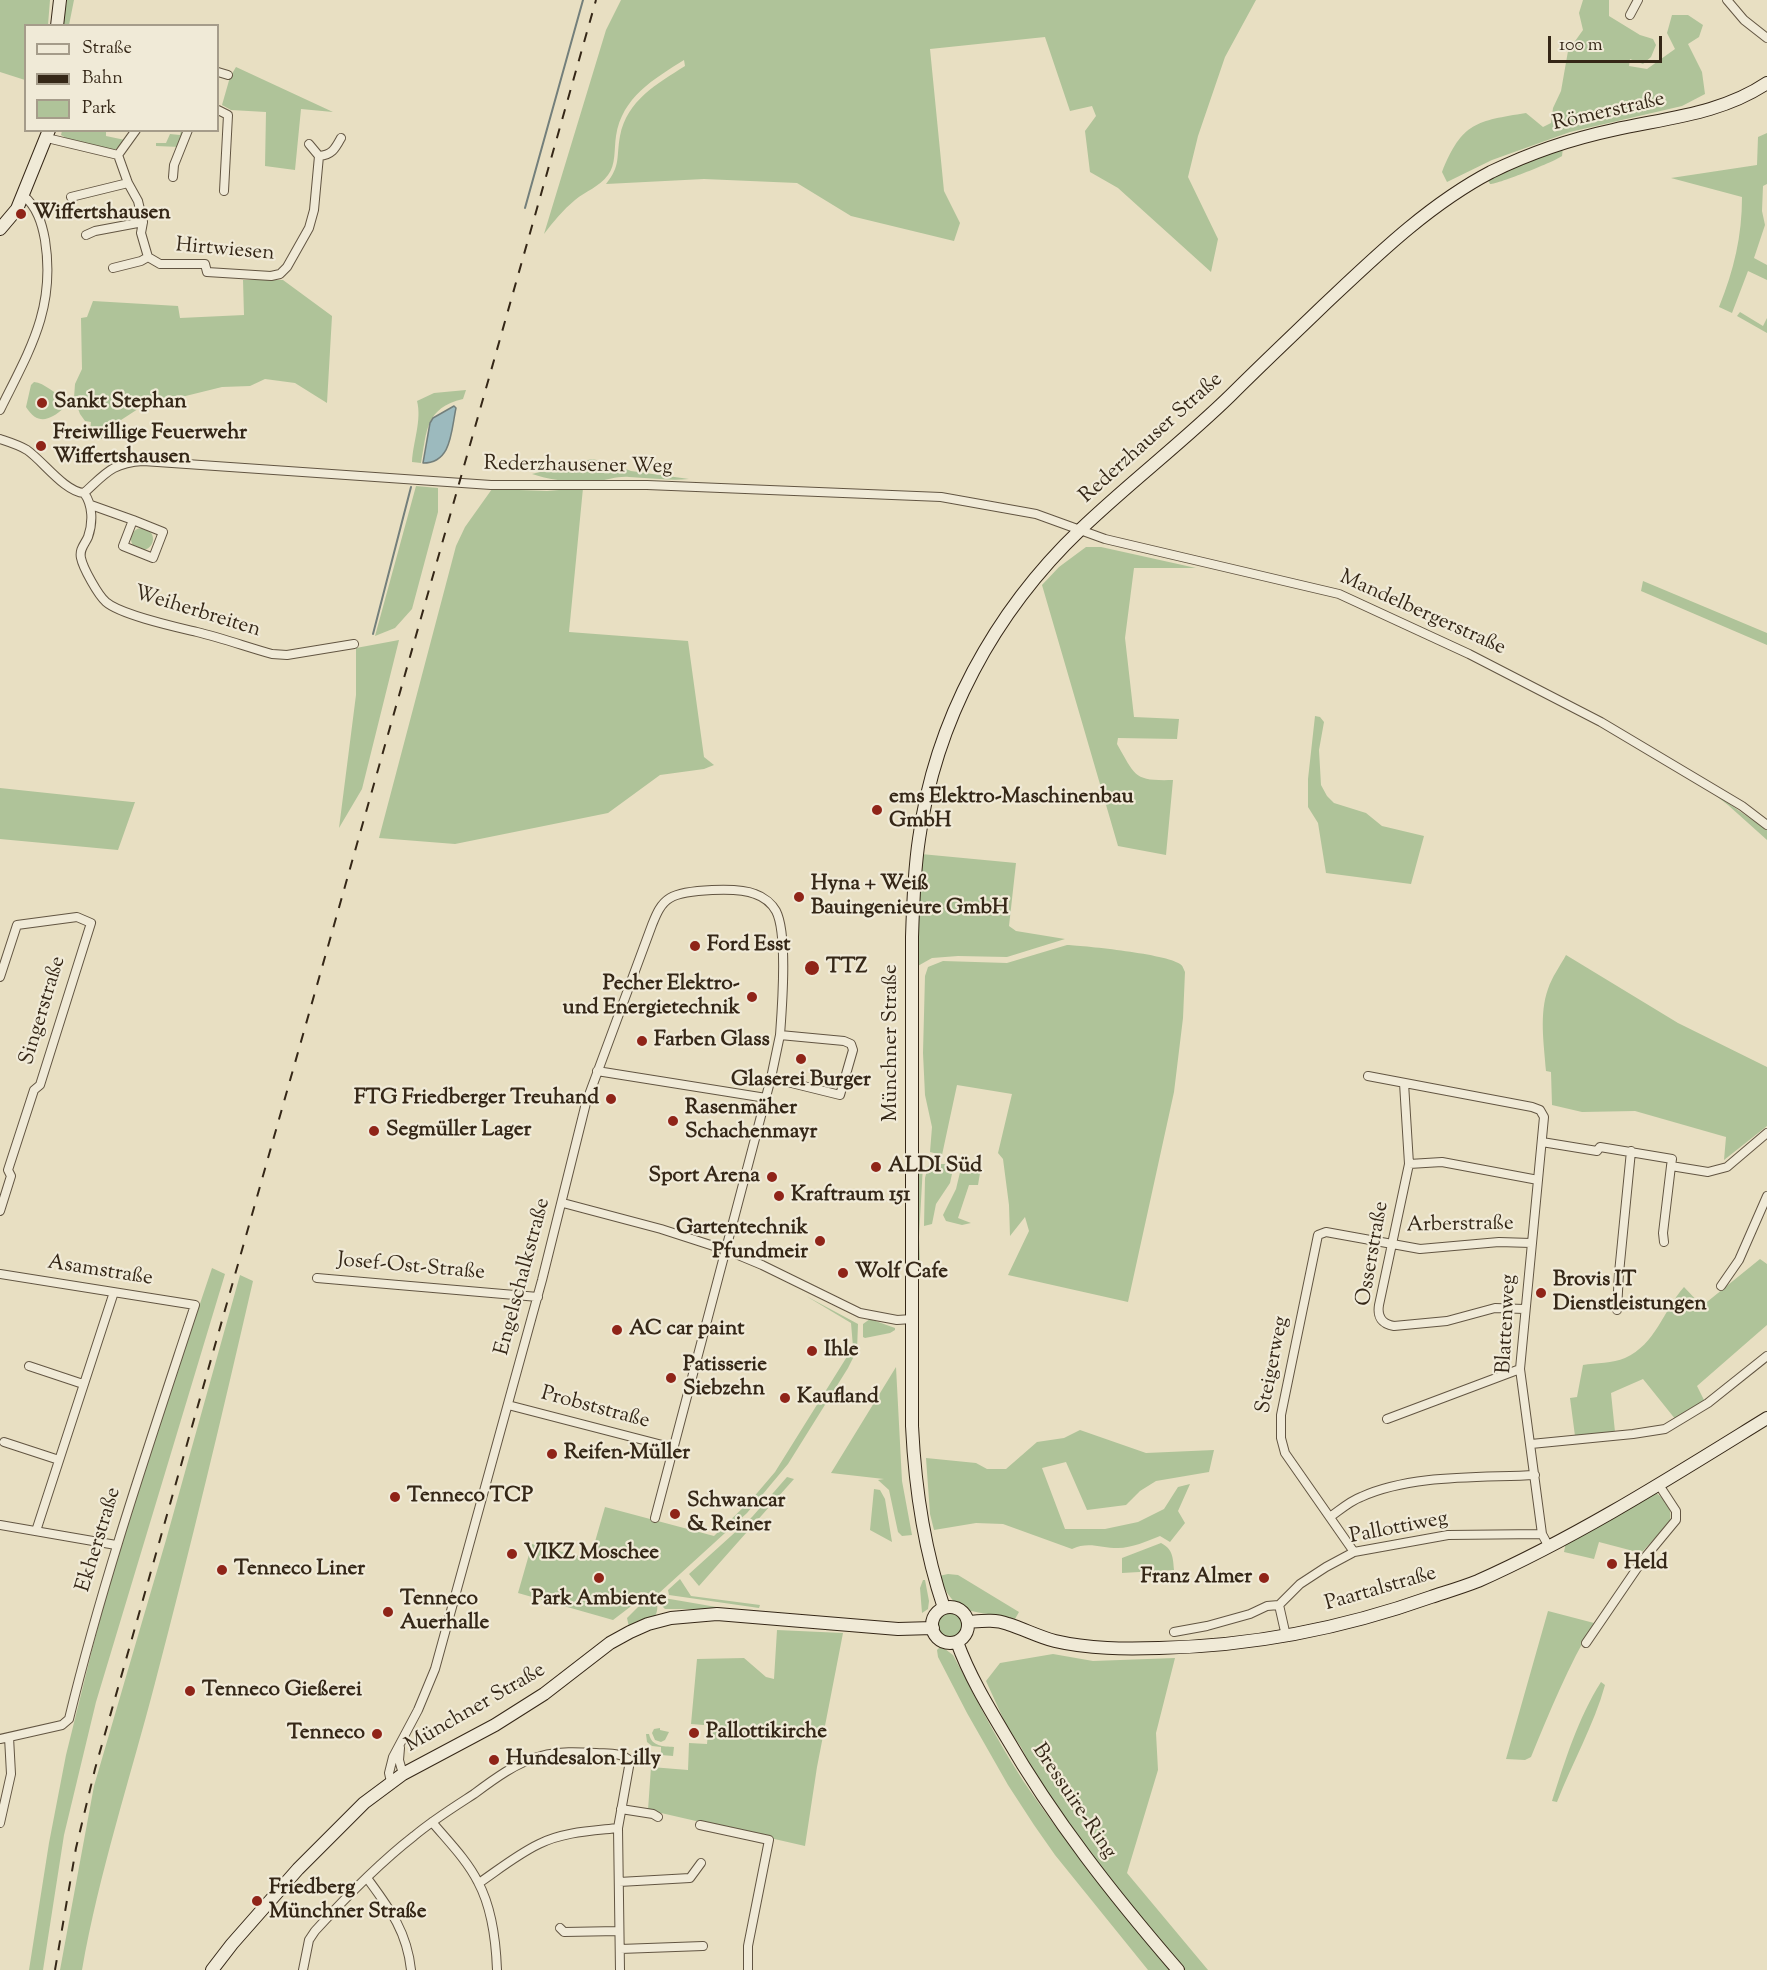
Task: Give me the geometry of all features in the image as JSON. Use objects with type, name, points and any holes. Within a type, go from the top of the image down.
[{"type":"main road","points":[[57,24],[60,0]]},
{"type":"main road","name":"Römerstraße","points":[[1463,189],[1490,173],[1546,148],[1613,130],[1705,111],[1732,102],[1767,83]]},
{"type":"main road","points":[[0,229],[17,209],[48,134]]},
{"type":"main road","name":"Rederzhauser Straße","points":[[934,769],[945,730],[962,692],[986,646],[1027,588],[1079,531],[1204,422],[1364,267],[1413,225],[1463,189]]},
{"type":"main road","name":"Münchner Straße","points":[[912,1319],[912,927],[919,838],[934,769]]},
{"type":"main road","points":[[912,1319],[914,1468],[920,1514],[932,1570],[944,1608]]},
{"type":"main road","name":"Paartalstraße","points":[[968,1622],[1007,1623],[1053,1641],[1097,1647],[1186,1647],[1286,1636],[1387,1613],[1476,1582],[1549,1547],[1659,1485],[1767,1418]]},
{"type":"main road","points":[[944,1608],[957,1609],[962,1612],[968,1622],[966,1634],[957,1642],[943,1642],[936,1636],[933,1628],[934,1618],[944,1608]]},
{"type":"main road","name":"Münchner Straße","points":[[212,1970],[312,1853],[364,1803],[403,1774],[525,1707],[610,1643],[630,1632],[660,1620],[687,1615],[717,1614],[898,1629],[933,1628]]},
{"type":"main road","name":"Bressuire-Ring","points":[[957,1642],[998,1724],[1061,1825],[1106,1886],[1178,1970]]},
{"type":"street","points":[[1630,15],[1638,0]]},
{"type":"street","points":[[1727,0],[1744,20],[1767,38]]},
{"type":"street","points":[[219,72],[228,75]]},
{"type":"street","points":[[219,110],[228,115],[224,190]]},
{"type":"street","points":[[48,134],[118,155],[134,132]]},
{"type":"street","points":[[172,177],[174,165],[187,132]]},
{"type":"street","points":[[309,144],[319,156],[329,155],[335,150],[341,138]]},
{"type":"street","name":"Hirtwiesen","points":[[118,155],[128,183],[138,201],[143,222],[141,232],[148,257],[160,264],[205,264],[207,272],[271,276],[280,274],[287,267],[309,228],[314,210],[319,156]]},
{"type":"street","points":[[71,197],[128,183]]},
{"type":"street","points":[[0,410],[23,366],[38,330],[49,278],[48,262],[36,209],[23,195]]},
{"type":"street","points":[[86,235],[95,231],[143,222]]},
{"type":"street","name":"Hirtwiesen","points":[[113,268],[148,257]]},
{"type":"street","points":[[0,439],[27,450],[70,487],[78,493],[84,493],[91,505],[133,520],[164,532],[153,558],[123,546],[133,520]]},
{"type":"street","name":"Rederzhausener Weg","points":[[84,493],[114,466],[143,461],[491,485],[647,485],[941,496],[1036,514],[1079,531]]},
{"type":"street","name":"Weiherbreiten","points":[[91,505],[90,523],[81,558],[96,589],[106,602],[161,623],[272,654],[287,655],[354,644]]},
{"type":"street","name":"Mandelbergerstraße","points":[[1079,531],[1339,594],[1469,654],[1601,722],[1742,806],[1767,825]]},
{"type":"street","name":"Engelschalkstraße","points":[[391,1782],[390,1764],[423,1700],[435,1669],[538,1297],[586,1103],[645,942],[662,905],[670,898],[692,890],[747,891]]},
{"type":"street","name":"Probststraße","points":[[655,1518],[766,1098],[780,1035],[783,991],[781,925],[770,903],[755,893],[747,891]]},
{"type":"street","name":"Singerstraße","points":[[0,977],[17,925],[77,917],[91,923],[40,1085],[34,1090],[11,1161],[9,1170],[11,1176],[0,1211]]},
{"type":"street","points":[[771,1078],[840,1095],[853,1050],[851,1044],[844,1041],[780,1035]]},
{"type":"street","points":[[597,1071],[766,1098]]},
{"type":"street","points":[[1368,1076],[1404,1083]]},
{"type":"street","name":"Blattenweg","points":[[1404,1083],[1532,1107],[1540,1110],[1544,1117],[1520,1369],[1542,1534],[1549,1547]]},
{"type":"street","name":"Osserstraße","points":[[1404,1083],[1409,1164],[1378,1310],[1380,1319],[1387,1325],[1394,1326],[1447,1321],[1496,1308],[1524,1309]]},
{"type":"street","points":[[1671,1166],[1708,1172],[1727,1167],[1765,1137]]},
{"type":"street","points":[[1542,1142],[1597,1151],[1600,1147],[1631,1151],[1672,1159],[1663,1233],[1664,1242]]},
{"type":"street","points":[[1617,1310],[1631,1151]]},
{"type":"street","points":[[1409,1164],[1442,1162],[1538,1180]]},
{"type":"street","points":[[0,1175],[11,1176]]},
{"type":"street","points":[[1720,1286],[1739,1260],[1767,1196]]},
{"type":"street","points":[[563,1203],[661,1229],[726,1250],[860,1312],[897,1320],[912,1319]]},
{"type":"street","name":"Arberstraße","points":[[1318,1235],[1326,1232],[1420,1249],[1499,1242],[1531,1243]]},
{"type":"street","name":"Steigerweg","points":[[1318,1235],[1281,1415],[1281,1438],[1289,1460],[1354,1552]]},
{"type":"street","name":"Asamstraße","points":[[0,1274],[195,1305]]},
{"type":"street","name":"Josef-Ost-Straße","points":[[317,1278],[538,1297]]},
{"type":"street","points":[[36,1531],[114,1292]]},
{"type":"street","name":"Ekherstraße","points":[[5,1738],[62,1725],[69,1719],[116,1545],[195,1305]]},
{"type":"street","points":[[1531,1444],[1665,1429],[1708,1404],[1767,1356]]},
{"type":"street","points":[[29,1366],[83,1384]]},
{"type":"street","points":[[1387,1419],[1520,1369]]},
{"type":"street","name":"Probststraße","points":[[508,1405],[674,1448]]},
{"type":"street","points":[[4,1442],[59,1460]]},
{"type":"street","points":[[1330,1517],[1360,1497],[1390,1487],[1444,1480],[1535,1475]]},
{"type":"street","points":[[1586,1643],[1642,1561],[1676,1520],[1676,1511],[1659,1485]]},
{"type":"street","points":[[0,1525],[116,1545]]},
{"type":"street","name":"Pallottiweg","points":[[1174,1632],[1207,1626],[1250,1614],[1267,1606],[1279,1605],[1300,1584],[1354,1552],[1448,1535],[1542,1534]]},
{"type":"street","points":[[1279,1605],[1286,1636]]},
{"type":"street","points":[[0,1823],[11,1774],[5,1738]]},
{"type":"street","points":[[400,1746],[399,1760],[403,1774]]},
{"type":"street","points":[[303,1970],[309,1940],[315,1931],[367,1878],[432,1822],[501,1775],[539,1756],[577,1752],[618,1755],[626,1757],[630,1763],[618,1828],[620,1970]]},
{"type":"street","points":[[621,1809],[653,1814],[658,1817]]},
{"type":"street","points":[[432,1822],[456,1850],[479,1883],[492,1922],[496,1943],[497,1970]]},
{"type":"street","points":[[700,1825],[769,1840],[748,1946],[748,1970]]},
{"type":"street","points":[[479,1883],[537,1844],[568,1834],[618,1828]]},
{"type":"street","points":[[619,1882],[690,1878],[700,1863]]},
{"type":"street","points":[[367,1878],[395,1916],[405,1939],[411,1970]]},
{"type":"street","points":[[560,1928],[564,1932],[620,1931]]},
{"type":"street","points":[[620,1949],[703,1946]]},
{"type":"green space","points":[[0,0],[50,0],[48,24],[24,24],[24,80],[0,72]]},
{"type":"green space","points":[[67,0],[74,0],[69,24],[63,24]]},
{"type":"green space","points":[[621,0],[1256,0],[1225,57],[1198,136],[1188,177],[1218,239],[1211,272],[1118,188],[1090,172],[1085,131],[1096,116],[1092,106],[1070,111],[1045,37],[930,49],[944,191],[960,223],[954,241],[851,216],[797,183],[704,179],[606,184],[616,166],[620,136],[629,112],[645,94],[685,66],[684,60],[651,82],[632,100],[619,122],[611,171],[601,183],[579,197],[558,216],[544,234],[606,30]]},
{"type":"green space","points":[[1583,0],[1609,0],[1609,16],[1640,35],[1653,39],[1656,45],[1651,57],[1643,64],[1630,59],[1629,66],[1647,69],[1675,49],[1667,33],[1672,15],[1688,15],[1703,25],[1699,37],[1688,44],[1702,72],[1705,94],[1682,106],[1570,132],[1492,160],[1447,182],[1442,172],[1449,155],[1464,133],[1473,127],[1483,122],[1526,113],[1543,127],[1551,123],[1553,108],[1561,91],[1568,51],[1583,30],[1579,13]]},
{"type":"green space","points":[[236,67],[333,112],[301,109],[295,170],[265,166],[266,112],[231,110],[222,105],[230,77]]},
{"type":"green space","points":[[62,132],[106,132],[106,136],[125,140],[116,149],[108,149],[61,135]]},
{"type":"green space","points":[[181,132],[187,132],[180,147],[156,146],[156,143],[166,143],[170,134],[180,135]]},
{"type":"green space","points":[[1767,133],[1767,184],[1763,186],[1762,211],[1765,225],[1754,258],[1767,265],[1767,280],[1748,271],[1732,313],[1719,307],[1736,253],[1741,225],[1742,197],[1671,178],[1757,165],[1758,137]]},
{"type":"green space","points":[[1563,147],[1562,156],[1549,163],[1495,183],[1490,184],[1488,180],[1519,163]]},
{"type":"green space","points":[[243,280],[283,280],[332,316],[327,403],[295,383],[265,379],[250,386],[222,387],[141,407],[121,420],[110,440],[95,438],[90,431],[91,422],[85,421],[80,414],[74,398],[75,384],[82,369],[81,318],[87,317],[93,301],[178,306],[180,318],[244,315]]},
{"type":"green space","points":[[1740,312],[1763,326],[1767,318],[1767,333],[1737,316]]},
{"type":"green space","points":[[34,382],[64,397],[67,403],[61,399],[59,403],[64,408],[49,418],[35,417],[26,407],[31,385]]},
{"type":"green space","points":[[466,390],[463,399],[441,408],[435,415],[427,431],[421,463],[412,462],[418,423],[417,401],[434,393]]},
{"type":"green space","points":[[592,459],[631,471],[689,479],[625,477],[572,482],[532,474]]},
{"type":"green space","points":[[416,486],[438,488],[438,512],[412,609],[395,628],[375,636]]},
{"type":"green space","points":[[583,488],[569,632],[688,641],[704,757],[714,765],[704,769],[660,775],[608,813],[455,844],[379,838],[456,546],[465,527],[492,489],[547,491]]},
{"type":"green space","points":[[142,528],[150,531],[153,539],[150,547],[142,550],[134,547],[131,539],[134,531]]},
{"type":"green space","points":[[1086,547],[1101,547],[1196,568],[1134,568],[1125,638],[1134,717],[1179,719],[1177,739],[1118,738],[1117,744],[1128,764],[1138,775],[1150,779],[1173,780],[1166,855],[1118,846],[1042,585],[1059,567]]},
{"type":"green space","points":[[1643,581],[1767,633],[1767,645],[1641,591]]},
{"type":"green space","points":[[399,640],[362,789],[339,828],[356,695],[356,648]]},
{"type":"green space","points":[[1315,716],[1320,717],[1324,722],[1319,750],[1321,785],[1327,796],[1334,803],[1366,813],[1382,826],[1424,836],[1411,884],[1326,873],[1318,823],[1308,807],[1308,779]]},
{"type":"green space","points":[[0,788],[135,802],[118,850],[0,839]]},
{"type":"green space","points":[[1706,788],[1767,830],[1767,840],[1728,805]]},
{"type":"green space","points":[[921,854],[1016,863],[1009,926],[1016,931],[1065,939],[1007,957],[932,958],[916,967]]},
{"type":"green space","points":[[1067,945],[1159,957],[1180,964],[1185,972],[1183,1018],[1174,1092],[1128,1302],[1008,1275],[1029,1231],[1025,1217],[1010,1236],[1009,1205],[1003,1159],[998,1153],[1012,1094],[957,1085],[942,1155],[930,1152],[932,1127],[925,1095],[923,1053],[925,976],[928,967],[943,961],[1007,963]]},
{"type":"green space","points":[[1566,955],[1678,1023],[1767,1067],[1767,1126],[1724,1160],[1726,1137],[1635,1111],[1582,1112],[1552,1105],[1551,1072],[1546,1071],[1544,1009],[1550,985]]},
{"type":"green space","points":[[947,1164],[952,1174],[950,1183],[936,1204],[932,1224],[924,1226],[925,1178],[928,1166]]},
{"type":"green space","points":[[962,1164],[981,1167],[978,1185],[969,1185],[958,1218],[971,1223],[962,1225],[946,1221],[943,1215],[956,1189]]},
{"type":"green space","points":[[923,1165],[920,1262],[916,1169]]},
{"type":"green space","points":[[1760,1259],[1767,1264],[1767,1325],[1697,1386],[1705,1402],[1676,1420],[1643,1379],[1611,1393],[1615,1432],[1575,1436],[1570,1398],[1577,1397],[1583,1365],[1615,1361],[1636,1352],[1652,1336],[1684,1287],[1702,1306]]},
{"type":"green space","points":[[212,1268],[225,1274],[96,1702],[64,1835],[43,1970],[29,1970],[49,1843],[66,1755],[92,1650],[122,1535]]},
{"type":"green space","points":[[240,1275],[253,1281],[181,1583],[115,1826],[82,1970],[60,1970],[94,1786]]},
{"type":"green space","points":[[806,1296],[858,1324],[857,1350],[788,1464],[747,1513],[658,1594],[648,1596],[647,1594],[613,1620],[518,1593],[532,1544],[590,1559],[605,1507],[714,1536],[752,1499],[775,1472],[853,1347],[851,1323]]},
{"type":"green space","points":[[870,1319],[895,1328],[895,1330],[865,1338],[863,1337],[863,1324]]},
{"type":"green space","points":[[896,1367],[902,1481],[912,1535],[902,1536],[898,1532],[889,1490],[878,1480],[884,1479],[831,1473]]},
{"type":"green space","points":[[1080,1430],[1146,1453],[1214,1450],[1209,1472],[1156,1481],[1140,1491],[1126,1505],[1087,1510],[1066,1462],[1042,1468],[1065,1529],[1105,1529],[1138,1522],[1164,1509],[1178,1487],[1190,1484],[1178,1511],[1185,1523],[1170,1542],[1160,1536],[1123,1548],[1089,1545],[1072,1549],[1003,1524],[976,1523],[934,1530],[930,1514],[926,1458],[976,1463],[987,1469],[1006,1469],[1037,1442],[1064,1438]]},
{"type":"green space","points":[[787,1477],[794,1479],[699,1586],[689,1574],[752,1517]]},
{"type":"green space","points":[[874,1489],[880,1490],[885,1499],[892,1542],[870,1530]]},
{"type":"green space","points":[[1656,1493],[1668,1506],[1669,1523],[1641,1553],[1599,1542],[1594,1559],[1564,1552],[1566,1542],[1649,1494]]},
{"type":"green space","points":[[1161,1543],[1170,1551],[1174,1570],[1122,1573],[1122,1558]]},
{"type":"green space","points":[[958,1575],[1019,1612],[1015,1619],[979,1613],[960,1606],[946,1590],[939,1576]]},
{"type":"green space","points":[[680,1579],[691,1596],[760,1605],[759,1608],[669,1595],[668,1590]]},
{"type":"green space","points":[[925,1580],[929,1601],[928,1609],[922,1613],[920,1588]]},
{"type":"green space","points":[[664,1598],[728,1609],[665,1609],[662,1606]]},
{"type":"green space","points":[[653,1600],[657,1607],[655,1616],[629,1627],[627,1618],[641,1604]]},
{"type":"green space","points":[[1548,1611],[1594,1623],[1552,1706],[1531,1757],[1525,1760],[1506,1759]]},
{"type":"green space","points":[[950,1612],[959,1616],[963,1625],[959,1634],[950,1638],[941,1634],[937,1625],[941,1616]]},
{"type":"green space","points":[[777,1630],[843,1633],[817,1767],[805,1846],[648,1810],[651,1767],[688,1770],[689,1743],[707,1744],[709,1721],[704,1721],[704,1725],[691,1724],[697,1659],[744,1658],[766,1677],[774,1679]]},
{"type":"green space","points":[[941,1646],[953,1655],[1002,1746],[1035,1798],[1084,1864],[1172,1970],[1148,1970],[1055,1855],[1008,1785],[967,1713],[938,1657],[937,1650]]},
{"type":"green space","points":[[1053,1654],[1093,1661],[1175,1658],[1156,1733],[1158,1770],[1127,1873],[1208,1970],[1185,1970],[1096,1862],[1037,1778],[1021,1747],[1007,1727],[986,1681],[1000,1663]]},
{"type":"green space","points":[[1601,1682],[1605,1685],[1595,1715],[1557,1802],[1552,1801],[1579,1725]]},
{"type":"green space","points":[[660,1728],[660,1730],[669,1732],[665,1740],[661,1742],[655,1740],[652,1733],[654,1729]]},
{"type":"green space","points":[[646,1734],[649,1734],[655,1744],[674,1747],[673,1756],[661,1755],[661,1747],[652,1746],[647,1742]]},
{"type":"water","points":[[454,406],[456,408],[451,436],[445,452],[433,462],[423,463],[430,423],[433,418]]},
{"type":"waterway","points":[[525,208],[583,0]]},
{"type":"waterway","points":[[373,634],[411,487]]},
{"type":"railway","points":[[55,1970],[76,1848],[95,1769],[596,0]]},
{"type":"place","name":"Wiffertshausen","points":[[21,214]]},
{"type":"place","name":"Sankt Stephan","points":[[42,403]]},
{"type":"place","name":"Freiwillige Feuerwehr Wiffertshausen","points":[[41,446]]},
{"type":"place","name":"ems Elektro-Maschinenbau GmbH","points":[[877,810]]},
{"type":"place","name":"Hyna + Weiß Bauingenieure GmbH","points":[[799,897]]},
{"type":"place","name":"Ford Esst","points":[[695,946]]},
{"type":"place","name":"TTZ","points":[[812,968]]},
{"type":"place","name":"Pecher Elektro- und Energietechnik","points":[[752,997]]},
{"type":"place","name":"Farben Glass","points":[[642,1041]]},
{"type":"place","name":"Glaserei Burger","points":[[801,1059]]},
{"type":"place","name":"FTG Friedberger Treuhand","points":[[611,1099]]},
{"type":"place","name":"Rasenmäher Schachenmayr","points":[[673,1121]]},
{"type":"place","name":"Segmüller Lager","points":[[374,1131]]},
{"type":"place","name":"ALDI Süd","points":[[876,1167]]},
{"type":"place","name":"Sport Arena","points":[[772,1177]]},
{"type":"place","name":"Kraftraum 151","points":[[779,1196]]},
{"type":"place","name":"Gartentechnik Pfundmeir","points":[[820,1241]]},
{"type":"place","name":"Wolf Cafe","points":[[843,1273]]},
{"type":"place","name":"Brovis IT Dienstleistungen","points":[[1541,1293]]},
{"type":"place","name":"AC car paint","points":[[617,1330]]},
{"type":"place","name":"Ihle","points":[[812,1351]]},
{"type":"place","name":"Patisserie Siebzehn","points":[[671,1378]]},
{"type":"place","name":"Kaufland","points":[[785,1398]]},
{"type":"place","name":"Reifen-Müller","points":[[552,1454]]},
{"type":"place","name":"Tenneco TCP","points":[[395,1497]]},
{"type":"place","name":"Schwancar & Reiner","points":[[675,1514]]},
{"type":"place","name":"VIKZ Moschee","points":[[512,1554]]},
{"type":"place","name":"Held","points":[[1612,1564]]},
{"type":"place","name":"Tenneco Liner","points":[[222,1570]]},
{"type":"place","name":"Park Ambiente","points":[[599,1578]]},
{"type":"place","name":"Franz Almer","points":[[1264,1578]]},
{"type":"place","name":"Tenneco Auerhalle","points":[[388,1612]]},
{"type":"place","name":"Tenneco Gießerei","points":[[190,1691]]},
{"type":"place","name":"Pallottikirche","points":[[694,1733]]},
{"type":"place","name":"Tenneco","points":[[377,1734]]},
{"type":"place","name":"Hundesalon Lilly","points":[[494,1760]]},
{"type":"place","name":"Friedberg Münchner Straße","points":[[257,1901]]}]
